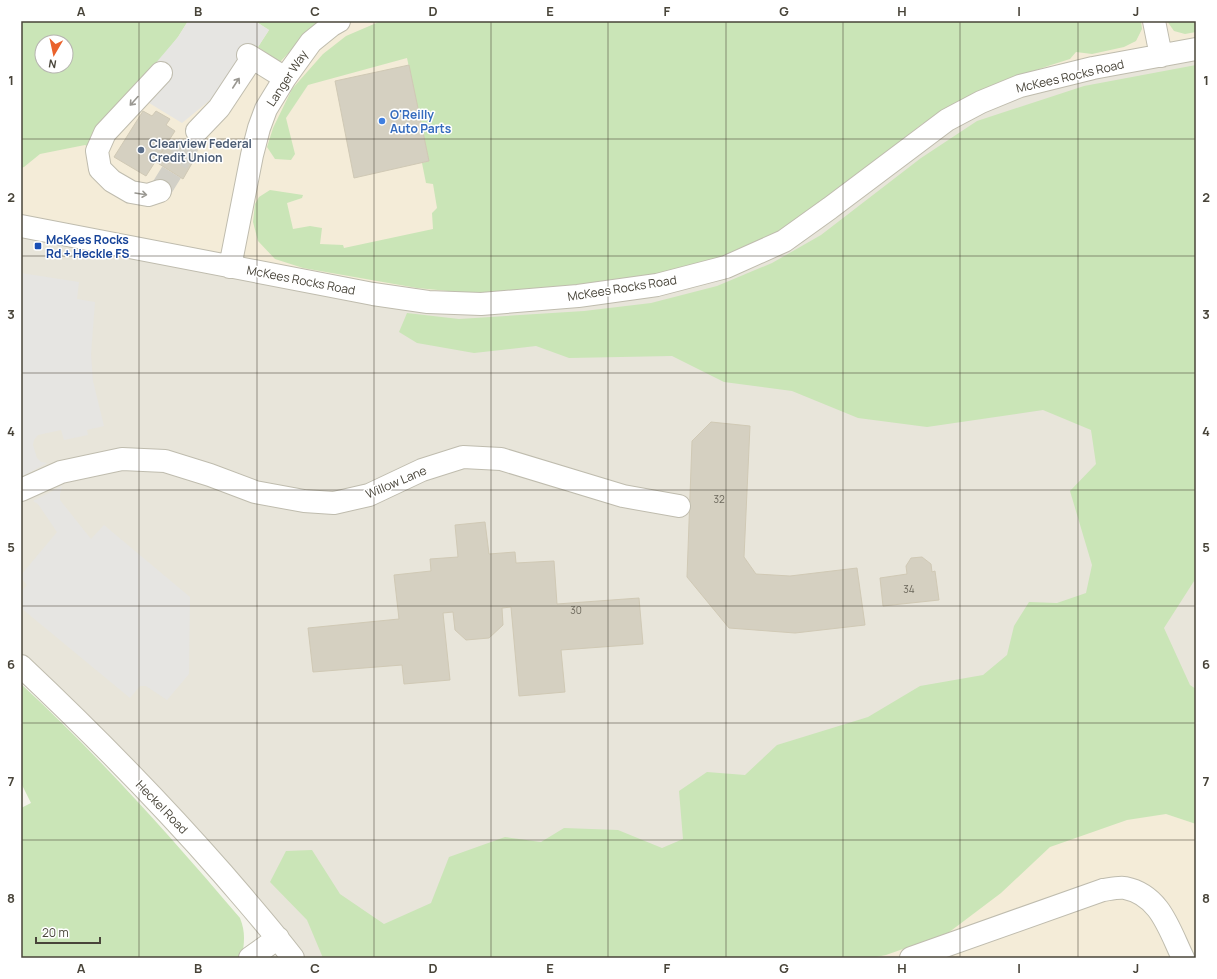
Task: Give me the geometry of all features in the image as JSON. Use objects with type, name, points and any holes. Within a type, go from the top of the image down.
[{"type":"street","name":"Langer Way","points":[[230,267],[252,155],[266,109],[285,78],[311,42],[332,24],[339,21]]},
{"type":"street","points":[[1154,21],[1161,56]]},
{"type":"street","name":"McKees Rocks Road","points":[[21,226],[230,267],[380,295],[428,302],[481,304],[578,296],[657,285],[726,267],[784,240],[830,208],[947,120],[981,102],[1020,86],[1093,68],[1196,49]]},
{"type":"street","points":[[197,131],[220,108],[250,57],[285,78]]},
{"type":"street","points":[[160,191],[148,195],[131,192],[112,182],[100,169],[97,152],[106,133],[161,73]]},
{"type":"street","name":"Willow Lane","points":[[21,490],[61,472],[122,459],[165,461],[210,475],[256,492],[304,501],[334,503],[369,495],[422,470],[463,457],[501,459],[623,496],[680,506]]},
{"type":"street","name":"Heckel Road","points":[[21,666],[74,716],[186,832],[278,938],[293,958]]},
{"type":"street","points":[[911,958],[1103,890],[1124,888],[1147,896],[1162,913],[1183,958]]},
{"type":"street","points":[[250,958],[278,938]]},
{"type":"shaded area","points":[[21,21],[1196,21],[1196,49],[1020,86],[726,267],[481,304],[21,226]]},
{"type":"shaded area","points":[[188,21],[255,21],[269,30],[258,47],[238,63],[220,92],[182,123],[131,92],[178,37]]},
{"type":"shaded area","points":[[1196,49],[1196,765],[782,958],[293,958],[21,666],[21,226],[981,102]]},
{"type":"shaded area","points":[[21,273],[79,282],[77,299],[95,302],[91,354],[93,381],[104,426],[87,430],[88,435],[64,440],[61,430],[38,435],[34,440],[33,445],[37,458],[41,462],[47,463],[21,477]]},
{"type":"shaded area","points":[[62,486],[60,500],[91,539],[104,525],[190,597],[189,674],[167,700],[146,686],[140,686],[130,698],[21,608],[21,592],[27,585],[21,578],[21,575],[57,532],[38,504],[33,501]]},
{"type":"shaded area","points":[[1196,765],[1196,958],[782,958]]},
{"type":"green space","points":[[21,21],[188,21],[178,37],[91,148],[85,145],[40,154],[21,168]]},
{"type":"green space","points":[[255,21],[322,21],[317,23],[280,62],[258,47],[269,30]]},
{"type":"green space","points":[[381,21],[1141,21],[1142,29],[1136,41],[1124,47],[1092,54],[1076,52],[1070,59],[998,83],[922,124],[850,181],[779,232],[728,255],[650,277],[525,290],[469,293],[417,288],[303,268],[275,259],[258,241],[253,222],[255,204],[259,197],[270,190],[303,195],[302,198],[287,203],[293,229],[310,226],[322,228],[320,244],[343,245],[344,248],[433,229],[432,213],[437,208],[433,184],[426,183],[422,163],[429,161],[407,58],[308,85],[286,118],[295,154],[291,160],[275,159],[267,147],[273,128],[292,89],[323,54],[346,36]]},
{"type":"green space","points":[[1167,21],[1196,21],[1196,32],[1185,34],[1174,31]]},
{"type":"green space","points":[[1196,65],[1196,578],[1164,628],[1190,685],[1196,689],[1196,824],[1166,814],[1127,820],[1050,847],[1001,893],[948,933],[886,955],[871,958],[323,958],[307,920],[270,882],[286,851],[312,850],[340,894],[384,924],[431,903],[449,857],[505,837],[541,842],[564,828],[618,830],[662,848],[683,839],[679,791],[707,772],[745,775],[777,745],[868,717],[920,686],[983,675],[1007,655],[1014,626],[1029,602],[1057,603],[1086,593],[1092,565],[1070,491],[1096,464],[1091,430],[1043,410],[927,427],[858,418],[792,391],[724,382],[672,356],[569,358],[536,346],[474,353],[417,343],[399,332],[407,313],[459,319],[584,311],[651,303],[717,286],[772,263],[821,235],[921,158],[977,121],[1084,86]]},
{"type":"green space","points":[[21,684],[107,769],[240,918],[244,933],[242,958],[21,958],[21,808],[31,803],[21,783]]},
{"type":"building","name":"O'Reilly Auto Parts","points":[[409,65],[429,161],[354,178],[335,81]]},
{"type":"building","name":"Clearview Federal Credit Union","points":[[143,111],[152,116],[156,111],[170,119],[166,125],[175,131],[146,176],[114,157]]},
{"type":"building","points":[[168,142],[195,158],[183,179],[156,162]]},
{"type":"building","points":[[711,422],[750,426],[744,557],[756,574],[790,576],[857,568],[865,625],[795,633],[729,628],[687,577],[692,441]]},
{"type":"building","points":[[485,522],[489,554],[515,552],[516,563],[554,561],[557,604],[639,598],[643,644],[561,650],[565,692],[519,696],[511,607],[502,608],[503,625],[489,638],[466,640],[455,630],[453,612],[443,613],[450,680],[404,684],[402,665],[313,672],[308,628],[399,619],[394,575],[431,571],[430,559],[458,557],[455,525]]},
{"type":"building","points":[[922,557],[931,564],[932,572],[935,571],[939,600],[883,606],[880,578],[907,574],[906,566],[911,558]]},
{"type":"tunnel","points":[[160,191],[197,131]]},
{"type":"place","name":"O'Reilly Auto Parts","points":[[382,121]]},
{"type":"place","name":"Clearview Federal Credit Union","points":[[141,150]]},
{"type":"place","name":"McKees Rocks Rd + Heckle FS","points":[[38,246]]}]
